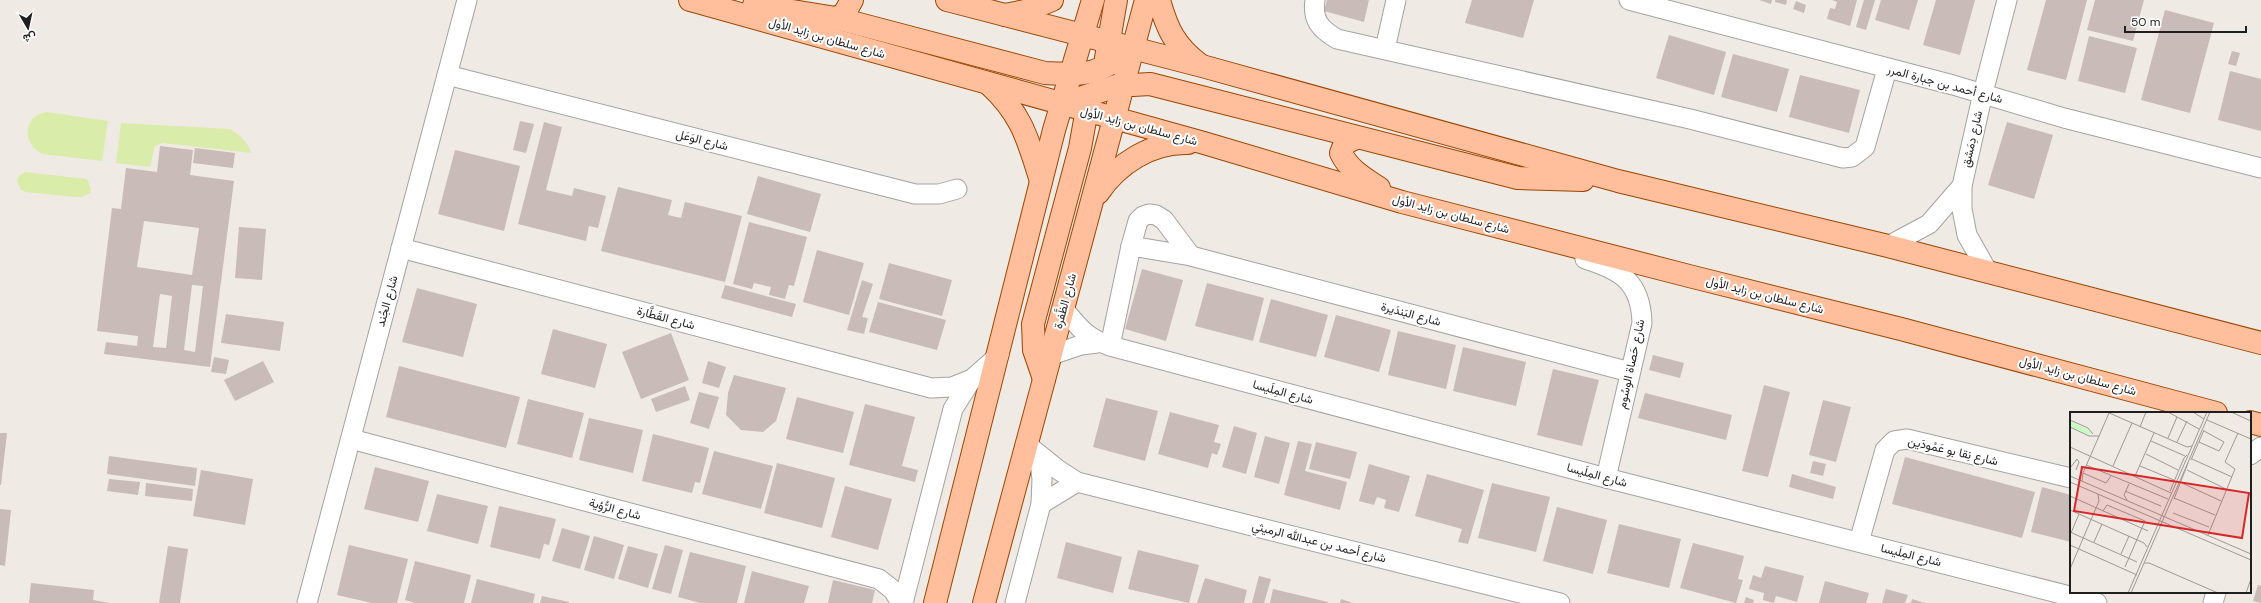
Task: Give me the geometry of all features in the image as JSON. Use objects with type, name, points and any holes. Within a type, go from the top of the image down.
[{"type":"main road","points":[[836,18],[844,14],[852,0]]},
{"type":"main road","points":[[946,0],[1083,37],[1202,66],[1618,181],[1888,246],[2261,343]]},
{"type":"main road","points":[[1005,15],[1025,11],[1052,0]]},
{"type":"main road","name":"شارع الظَّفرة","points":[[984,603],[1032,449],[1044,379],[1114,118],[1096,85],[1083,37],[1093,0]]},
{"type":"main road","points":[[1044,379],[1034,350],[1033,324],[1108,43],[1116,0]]},
{"type":"main road","name":"شارع الظَّفرة","points":[[935,603],[999,355],[1041,181],[1062,104],[1096,85],[1134,49],[1146,0]]},
{"type":"main road","points":[[1159,0],[1170,33],[1183,52],[1202,66]]},
{"type":"main road","points":[[698,2],[764,6],[836,18],[1096,85],[1150,84],[1356,138],[1518,178],[1618,181]]},
{"type":"main road","name":"شارع سلطان بن زايد الأول","points":[[698,2],[1062,104],[1096,85],[1114,118],[1402,202],[1901,329],[2212,412]]},
{"type":"main road","points":[[988,83],[1004,97],[1024,128],[1041,181]]},
{"type":"main road","points":[[1356,138],[1345,143],[1342,153],[1345,162],[1357,174],[1402,202]]},
{"type":"main road","points":[[1093,200],[1104,184],[1117,170],[1133,158],[1156,148],[1180,143],[1204,144]]},
{"type":"main road","points":[[2251,422],[2261,425]]},
{"type":"street","name":"شارع الجُند","points":[[307,603],[467,0]]},
{"type":"street","points":[[1315,0],[1314,14],[1317,24],[1324,31],[1337,39],[1690,119],[1843,158],[1852,157],[1865,147],[1887,69]]},
{"type":"street","points":[[1385,49],[1396,0]]},
{"type":"street","name":"شارع أحمد بن جبارة المرر","points":[[1629,0],[1983,93],[2064,118],[2261,168]]},
{"type":"street","name":"شارع دِمَشق","points":[[1988,272],[1967,235],[1962,209],[1962,186],[1983,93],[2007,0]]},
{"type":"street","name":"شارع الوَعَل","points":[[447,75],[915,194],[939,194],[957,189]]},
{"type":"street","name":"شارع دِمَشق","points":[[1888,246],[1929,224],[1962,186]]},
{"type":"street","points":[[1103,344],[1138,221],[1143,216],[1156,215],[1164,220],[1191,256]]},
{"type":"street","name":"شارع حَصاة الوسُوم","points":[[1492,225],[1524,240],[1611,267],[1624,276],[1634,290],[1642,323],[1606,478]]},
{"type":"street","name":"شارع البَندَيرة","points":[[1131,246],[1191,256],[1630,372]]},
{"type":"street","name":"شارع القَطَّارة","points":[[401,248],[931,388],[952,387],[972,379]]},
{"type":"street","name":"شارع المِلَيسا","points":[[1063,308],[1084,332],[1103,344],[1606,478],[2097,603]]},
{"type":"street","name":"شارع المِلَيسا","points":[[1051,355],[1081,345],[1103,344]]},
{"type":"street","points":[[902,603],[947,430],[957,399],[972,379],[999,355]]},
{"type":"street","points":[[931,388],[943,408],[947,430]]},
{"type":"street","name":"شارع نِقا بو عَمُودَين","points":[[1859,542],[1884,450],[1894,441],[1907,438],[2070,478]]},
{"type":"street","name":"شارع الرُّؤية","points":[[350,439],[879,579],[893,590],[902,603]]},
{"type":"street","points":[[2251,454],[2261,447]]},
{"type":"street","points":[[1015,603],[1041,504],[1042,479],[1032,449]]},
{"type":"street","name":"شارع أحمد بن عبدالله الرميثي","points":[[1032,449],[1077,482],[1529,599],[1560,603]]},
{"type":"street","points":[[1041,504],[1077,482]]},
{"type":"street","points":[[879,579],[912,564]]},
{"type":"street","points":[[1021,581],[1031,603]]},
{"type":"street","points":[[2213,603],[2216,593]]},
{"type":"green space","points":[[47,112],[108,121],[102,161],[42,154],[35,149],[28,137],[29,124],[39,115]]},
{"type":"green space","points":[[121,123],[230,129],[246,142],[251,153],[163,143],[155,146],[150,167],[116,163]]},
{"type":"green space","points":[[25,172],[87,179],[91,189],[90,193],[82,197],[75,197],[26,192],[21,190],[17,181],[19,176]]},
{"type":"building","points":[[1327,0],[1369,0],[1364,22],[1324,11]]},
{"type":"building","points":[[1472,0],[1534,0],[1523,38],[1465,23]]},
{"type":"building","points":[[1759,0],[1772,0],[1771,4]]},
{"type":"building","points":[[1775,0],[1787,0],[1786,5],[1775,2]]},
{"type":"building","points":[[1832,0],[1857,0],[1850,26],[1827,19],[1830,8],[1835,9],[1837,2]]},
{"type":"building","points":[[1864,0],[1875,0],[1866,30],[1856,27]]},
{"type":"building","points":[[1881,0],[1918,0],[1909,30],[1875,20]]},
{"type":"building","points":[[1936,0],[1975,0],[1960,55],[1923,45]]},
{"type":"building","points":[[2046,0],[2087,0],[2066,80],[2027,70]]},
{"type":"building","points":[[2095,0],[2144,0],[2133,41],[2087,30]]},
{"type":"building","points":[[1796,1],[1806,5],[1804,13],[1793,9]]},
{"type":"building","points":[[2165,10],[2214,23],[2190,113],[2141,100]]},
{"type":"building","points":[[1669,35],[1726,52],[1714,95],[1656,78]]},
{"type":"building","points":[[2089,36],[2137,48],[2125,93],[2078,81]]},
{"type":"building","points":[[2232,51],[2240,53],[2236,66],[2228,64]]},
{"type":"building","points":[[1733,54],[1789,69],[1777,112],[1721,97]]},
{"type":"building","points":[[2230,71],[2261,79],[2261,131],[2218,120]]},
{"type":"building","points":[[1800,75],[1860,90],[1849,133],[1789,117]]},
{"type":"building","points":[[520,121],[534,124],[526,153],[513,150]]},
{"type":"building","points":[[544,122],[562,127],[546,190],[572,196],[574,188],[606,196],[598,228],[589,226],[586,241],[518,224]]},
{"type":"building","points":[[2007,122],[2053,135],[2034,199],[1988,185]]},
{"type":"building","points":[[160,146],[193,150],[190,175],[234,181],[210,367],[104,354],[106,342],[137,346],[138,336],[97,331],[112,208],[121,209],[126,168],[157,172]],"holes":[[[144,221],[199,228],[192,275],[137,267]],[[192,285],[203,286],[195,352],[184,350]],[[160,294],[172,296],[166,348],[153,347]]]},
{"type":"building","points":[[195,148],[235,153],[233,168],[193,163]]},
{"type":"building","points":[[455,150],[520,166],[504,231],[438,214]]},
{"type":"building","points":[[758,176],[821,194],[810,232],[747,214]]},
{"type":"building","points":[[618,187],[672,200],[668,215],[681,218],[685,202],[742,216],[725,282],[601,251]]},
{"type":"building","points":[[749,222],[807,237],[794,286],[789,285],[785,299],[769,295],[771,287],[754,283],[752,289],[733,284]]},
{"type":"building","points":[[239,227],[266,229],[262,280],[235,278]]},
{"type":"building","points":[[817,250],[864,263],[849,315],[803,302]]},
{"type":"building","points":[[889,263],[952,280],[942,316],[879,299]]},
{"type":"building","points":[[1142,269],[1183,280],[1166,341],[1125,329]]},
{"type":"building","points":[[862,280],[873,284],[862,317],[868,318],[864,334],[847,330]]},
{"type":"building","points":[[1207,283],[1264,298],[1253,341],[1195,326]]},
{"type":"building","points":[[725,285],[796,304],[792,317],[721,298]]},
{"type":"building","points":[[417,288],[477,304],[463,357],[402,342]]},
{"type":"building","points":[[1271,299],[1328,315],[1316,357],[1259,342]]},
{"type":"building","points":[[878,302],[946,320],[937,350],[869,332]]},
{"type":"building","points":[[226,314],[284,322],[280,351],[221,343]]},
{"type":"building","points":[[1336,315],[1391,330],[1379,372],[1324,357]]},
{"type":"building","points":[[553,329],[607,344],[595,388],[541,374]]},
{"type":"building","points":[[1398,331],[1456,345],[1446,389],[1388,375]]},
{"type":"building","points":[[671,333],[689,380],[641,399],[622,352]]},
{"type":"building","points":[[1463,347],[1526,362],[1516,406],[1453,391]]},
{"type":"building","points":[[1653,355],[1684,363],[1680,378],[1649,370]]},
{"type":"building","points":[[214,357],[229,360],[226,374],[211,372]]},
{"type":"building","points":[[263,361],[274,382],[235,401],[224,380]]},
{"type":"building","points":[[708,361],[726,367],[719,388],[702,383]]},
{"type":"building","points":[[399,366],[520,397],[506,448],[386,417]]},
{"type":"building","points":[[1553,369],[1599,380],[1582,446],[1537,435]]},
{"type":"building","points":[[734,375],[786,388],[776,421],[763,432],[741,430],[726,415],[728,393]]},
{"type":"building","points":[[1764,385],[1790,392],[1768,477],[1742,471]]},
{"type":"building","points":[[685,386],[690,400],[656,412],[651,399]]},
{"type":"building","points":[[699,392],[719,397],[709,429],[690,423]]},
{"type":"building","points":[[1645,393],[1732,415],[1726,440],[1638,418]]},
{"type":"building","points":[[797,397],[854,412],[843,453],[786,439]]},
{"type":"building","points":[[1106,398],[1158,411],[1145,461],[1093,447]]},
{"type":"building","points":[[528,399],[584,413],[572,458],[517,444]]},
{"type":"building","points":[[1823,400],[1851,407],[1836,462],[1809,455]]},
{"type":"building","points":[[865,404],[915,417],[902,466],[918,470],[915,482],[849,465]]},
{"type":"building","points":[[1170,412],[1219,425],[1214,442],[1221,444],[1217,455],[1212,453],[1208,468],[1158,454]]},
{"type":"building","points":[[589,418],[643,430],[633,473],[579,460]]},
{"type":"building","points":[[1234,426],[1257,433],[1246,474],[1222,467]]},
{"type":"building","points":[[0,433],[7,433],[1,485],[0,485]]},
{"type":"building","points":[[653,434],[709,448],[700,483],[695,482],[692,493],[642,481]]},
{"type":"building","points":[[1265,436],[1290,443],[1279,484],[1254,477]]},
{"type":"building","points":[[1298,441],[1312,444],[1305,471],[1347,482],[1340,510],[1284,495]]},
{"type":"building","points":[[1316,442],[1357,452],[1350,479],[1309,469]]},
{"type":"building","points":[[714,451],[773,466],[761,509],[702,494]]},
{"type":"building","points":[[109,456],[197,468],[195,486],[107,474]]},
{"type":"building","points":[[1905,457],[2035,492],[2022,538],[1892,504]]},
{"type":"building","points":[[1813,461],[1826,464],[1823,476],[1810,473]]},
{"type":"building","points":[[777,463],[835,478],[822,528],[764,513]]},
{"type":"building","points":[[1369,464],[1410,476],[1399,512],[1384,508],[1386,500],[1377,497],[1374,505],[1359,501]]},
{"type":"building","points":[[375,467],[429,481],[418,522],[364,509]]},
{"type":"building","points":[[201,470],[253,479],[245,525],[193,516]]},
{"type":"building","points":[[1427,474],[1484,490],[1468,544],[1458,542],[1462,529],[1415,516]]},
{"type":"building","points":[[1792,474],[1836,487],[1833,499],[1789,487]]},
{"type":"building","points":[[109,479],[140,482],[138,495],[107,491]]},
{"type":"building","points":[[146,483],[193,489],[192,501],[145,496]]},
{"type":"building","points":[[1492,483],[1550,497],[1536,552],[1478,538]]},
{"type":"building","points":[[845,486],[892,499],[878,550],[831,537]]},
{"type":"building","points":[[2042,487],[2070,495],[2070,542],[2031,532]]},
{"type":"building","points":[[437,494],[488,506],[478,544],[427,531]]},
{"type":"building","points":[[499,506],[556,519],[549,545],[544,544],[540,559],[490,547]]},
{"type":"building","points":[[1557,507],[1607,520],[1593,574],[1543,561]]},
{"type":"building","points":[[0,509],[11,510],[5,566],[0,565]]},
{"type":"building","points":[[1619,524],[1681,539],[1669,588],[1607,573]]},
{"type":"building","points":[[562,528],[590,536],[580,569],[552,561]]},
{"type":"building","points":[[594,536],[624,545],[614,579],[584,570]]},
{"type":"building","points":[[1066,542],[1122,557],[1113,593],[1057,578]]},
{"type":"building","points":[[1693,543],[1744,556],[1738,579],[1743,580],[1736,603],[1680,588]]},
{"type":"building","points":[[349,545],[408,559],[397,603],[372,603],[337,595]]},
{"type":"building","points":[[665,545],[683,550],[671,594],[652,589]]},
{"type":"building","points":[[168,546],[188,549],[180,603],[159,603]]},
{"type":"building","points":[[628,546],[658,554],[648,588],[618,579]]},
{"type":"building","points":[[1138,550],[1199,565],[1189,603],[1128,589]]},
{"type":"building","points":[[690,552],[746,566],[737,603],[700,603],[678,597]]},
{"type":"building","points":[[415,561],[471,575],[464,603],[415,603],[405,600]]},
{"type":"building","points":[[1765,566],[1804,576],[1797,602],[1776,596],[1774,603],[1763,600],[1764,593],[1749,589],[1753,575],[1761,578]]},
{"type":"building","points":[[752,571],[809,586],[804,603],[744,603]]},
{"type":"building","points":[[1259,576],[1271,579],[1264,603],[1252,603]]},
{"type":"building","points":[[1205,578],[1247,590],[1244,603],[1197,603]]},
{"type":"building","points":[[477,579],[535,594],[533,603],[471,603]]},
{"type":"building","points":[[833,580],[875,590],[872,603],[828,603]]},
{"type":"building","points":[[1825,581],[1869,593],[1866,603],[1819,603]]},
{"type":"building","points":[[31,583],[94,590],[93,600],[110,603],[29,603]]},
{"type":"building","points":[[2258,585],[2261,586],[2261,603],[2253,601]]},
{"type":"building","points":[[1273,589],[1328,602],[1328,603],[1270,603]]},
{"type":"building","points":[[1886,589],[1908,595],[1905,603],[1882,603]]},
{"type":"building","points":[[542,596],[569,602],[569,603],[540,603]]},
{"type":"building","points":[[1746,597],[1754,600],[1753,603],[1744,603]]},
{"type":"building","points":[[1341,599],[1353,603],[1340,603]]},
{"type":"building","points":[[1912,599],[1925,603],[1911,603]]}]
